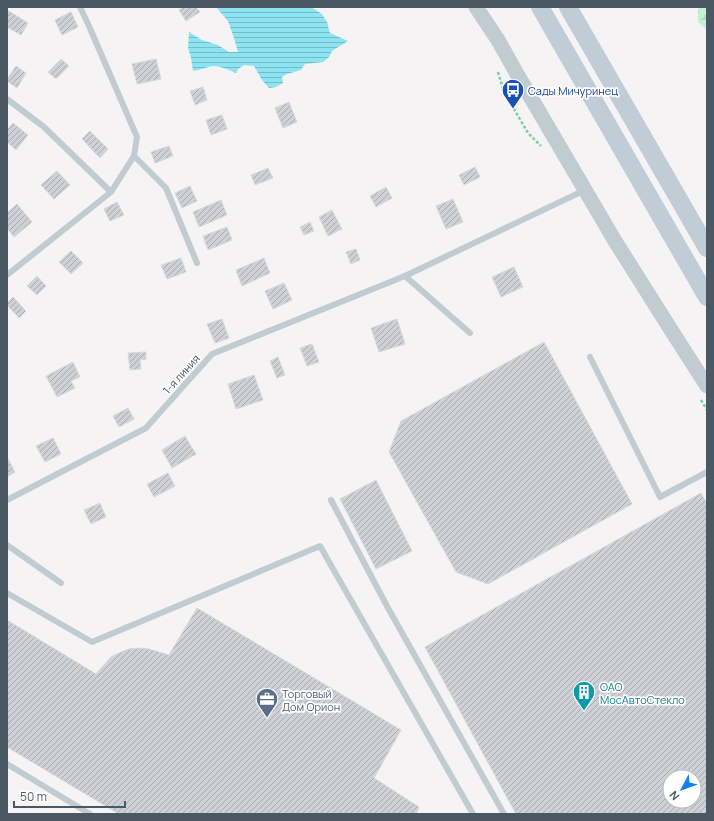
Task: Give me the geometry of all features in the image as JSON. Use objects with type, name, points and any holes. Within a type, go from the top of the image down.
[{"type":"main road","points":[[540,7],[707,297]]},
{"type":"main road","points":[[568,7],[707,248]]},
{"type":"street","points":[[476,7],[498,40],[585,190],[645,289],[707,386]]},
{"type":"lane","points":[[7,276],[111,192],[134,156],[137,137],[80,7]]},
{"type":"lane","points":[[7,99],[44,127],[111,192]]},
{"type":"lane","points":[[134,156],[166,188],[197,263]]},
{"type":"lane","name":"1-я линия","points":[[7,500],[146,428],[212,354],[405,276],[585,190]]},
{"type":"lane","points":[[405,276],[470,333]]},
{"type":"lane","points":[[590,357],[660,497],[707,472]]},
{"type":"lane","points":[[331,500],[388,608],[504,814]]},
{"type":"lane","points":[[7,545],[61,583]]},
{"type":"lane","points":[[7,593],[92,642],[320,546],[474,814]]},
{"type":"lane","points":[[7,764],[90,814]]},
{"type":"green space","points":[[698,7],[707,7],[707,30],[698,22]]},
{"type":"water","points":[[216,7],[311,7],[322,14],[327,22],[330,33],[348,41],[332,51],[329,57],[323,62],[305,64],[301,70],[282,77],[283,83],[276,87],[269,88],[262,80],[254,66],[244,65],[238,69],[236,73],[222,67],[213,66],[193,71],[188,48],[189,32],[202,40],[218,45],[229,52],[238,52],[228,21]]},
{"type":"building","points":[[183,7],[196,7],[200,12],[186,21],[179,10]]},
{"type":"building","points":[[7,10],[28,23],[21,35],[7,27]]},
{"type":"building","points":[[71,12],[78,27],[62,35],[55,20]]},
{"type":"building","points":[[61,59],[69,66],[56,79],[48,72]]},
{"type":"building","points":[[156,59],[161,79],[137,84],[132,64]]},
{"type":"building","points":[[16,66],[26,73],[17,88],[7,81]]},
{"type":"building","points":[[203,87],[207,100],[195,105],[190,91]]},
{"type":"building","points":[[289,102],[297,122],[283,128],[275,108]]},
{"type":"building","points":[[222,115],[227,129],[211,135],[206,120]]},
{"type":"building","points":[[13,123],[28,135],[16,150],[7,142],[7,130]]},
{"type":"building","points":[[90,131],[108,149],[100,158],[82,139]]},
{"type":"building","points":[[169,146],[173,156],[155,163],[151,152]]},
{"type":"building","points":[[475,167],[480,177],[464,185],[459,175]]},
{"type":"building","points":[[268,168],[273,178],[255,185],[251,175]]},
{"type":"building","points":[[57,171],[70,185],[54,199],[41,185]]},
{"type":"building","points":[[190,186],[197,201],[182,208],[175,193]]},
{"type":"building","points":[[386,187],[392,198],[376,207],[370,196]]},
{"type":"building","points":[[453,199],[463,222],[446,229],[436,206]]},
{"type":"building","points":[[221,200],[227,215],[199,227],[193,212]]},
{"type":"building","points":[[117,202],[124,215],[110,221],[104,209]]},
{"type":"building","points":[[17,204],[32,222],[14,237],[7,228],[7,213]]},
{"type":"building","points":[[332,210],[342,229],[328,236],[319,217]]},
{"type":"building","points":[[310,222],[314,231],[304,235],[300,227]]},
{"type":"building","points":[[227,227],[232,240],[208,250],[203,236]]},
{"type":"building","points":[[356,249],[360,260],[351,264],[346,252]]},
{"type":"building","points":[[71,251],[83,263],[71,274],[59,262]]},
{"type":"building","points":[[181,258],[186,272],[167,279],[161,265]]},
{"type":"building","points":[[264,258],[270,273],[242,286],[236,270]]},
{"type":"building","points":[[514,267],[523,287],[501,297],[492,277]]},
{"type":"building","points":[[37,276],[46,286],[37,295],[27,286]]},
{"type":"building","points":[[284,283],[292,300],[273,309],[265,291]]},
{"type":"building","points":[[13,297],[26,311],[19,318],[7,305]]},
{"type":"building","points":[[222,319],[229,338],[215,343],[207,324]]},
{"type":"building","points":[[397,319],[405,344],[379,352],[371,328]]},
{"type":"building","points":[[544,342],[632,504],[488,584],[456,572],[389,452],[401,421]]},
{"type":"building","points":[[312,344],[319,362],[307,366],[300,348]]},
{"type":"building","points":[[146,352],[146,359],[140,360],[141,369],[130,370],[128,353]]},
{"type":"building","points":[[278,357],[285,375],[277,378],[270,361]]},
{"type":"building","points":[[73,362],[80,377],[71,381],[75,388],[57,397],[46,376]]},
{"type":"building","points":[[254,375],[263,400],[236,409],[228,384]]},
{"type":"building","points":[[128,408],[134,419],[119,427],[113,416]]},
{"type":"building","points":[[185,436],[196,454],[172,468],[162,450]]},
{"type":"building","points":[[53,438],[61,454],[45,462],[36,446]]},
{"type":"building","points":[[7,457],[15,472],[7,477]]},
{"type":"building","points":[[168,473],[175,486],[154,497],[147,484]]},
{"type":"building","points":[[376,480],[412,551],[376,569],[340,499]]},
{"type":"building","name":"ОАО МосАвтоСтекло","points":[[701,493],[707,504],[707,814],[516,814],[425,647]]},
{"type":"building","points":[[100,503],[106,517],[91,524],[84,510]]},
{"type":"building","points":[[197,608],[401,730],[374,778],[419,807],[416,814],[119,814],[7,747],[7,620],[96,674],[111,657],[129,649],[149,649],[169,655]]},
{"type":"place","name":"Сады Мичуринец","points":[[513,110]]},
{"type":"place","name":"ОАО МосАвтоСтекло","points":[[584,712]]},
{"type":"place","name":"Торговый Дом Орион","points":[[267,718]]}]
